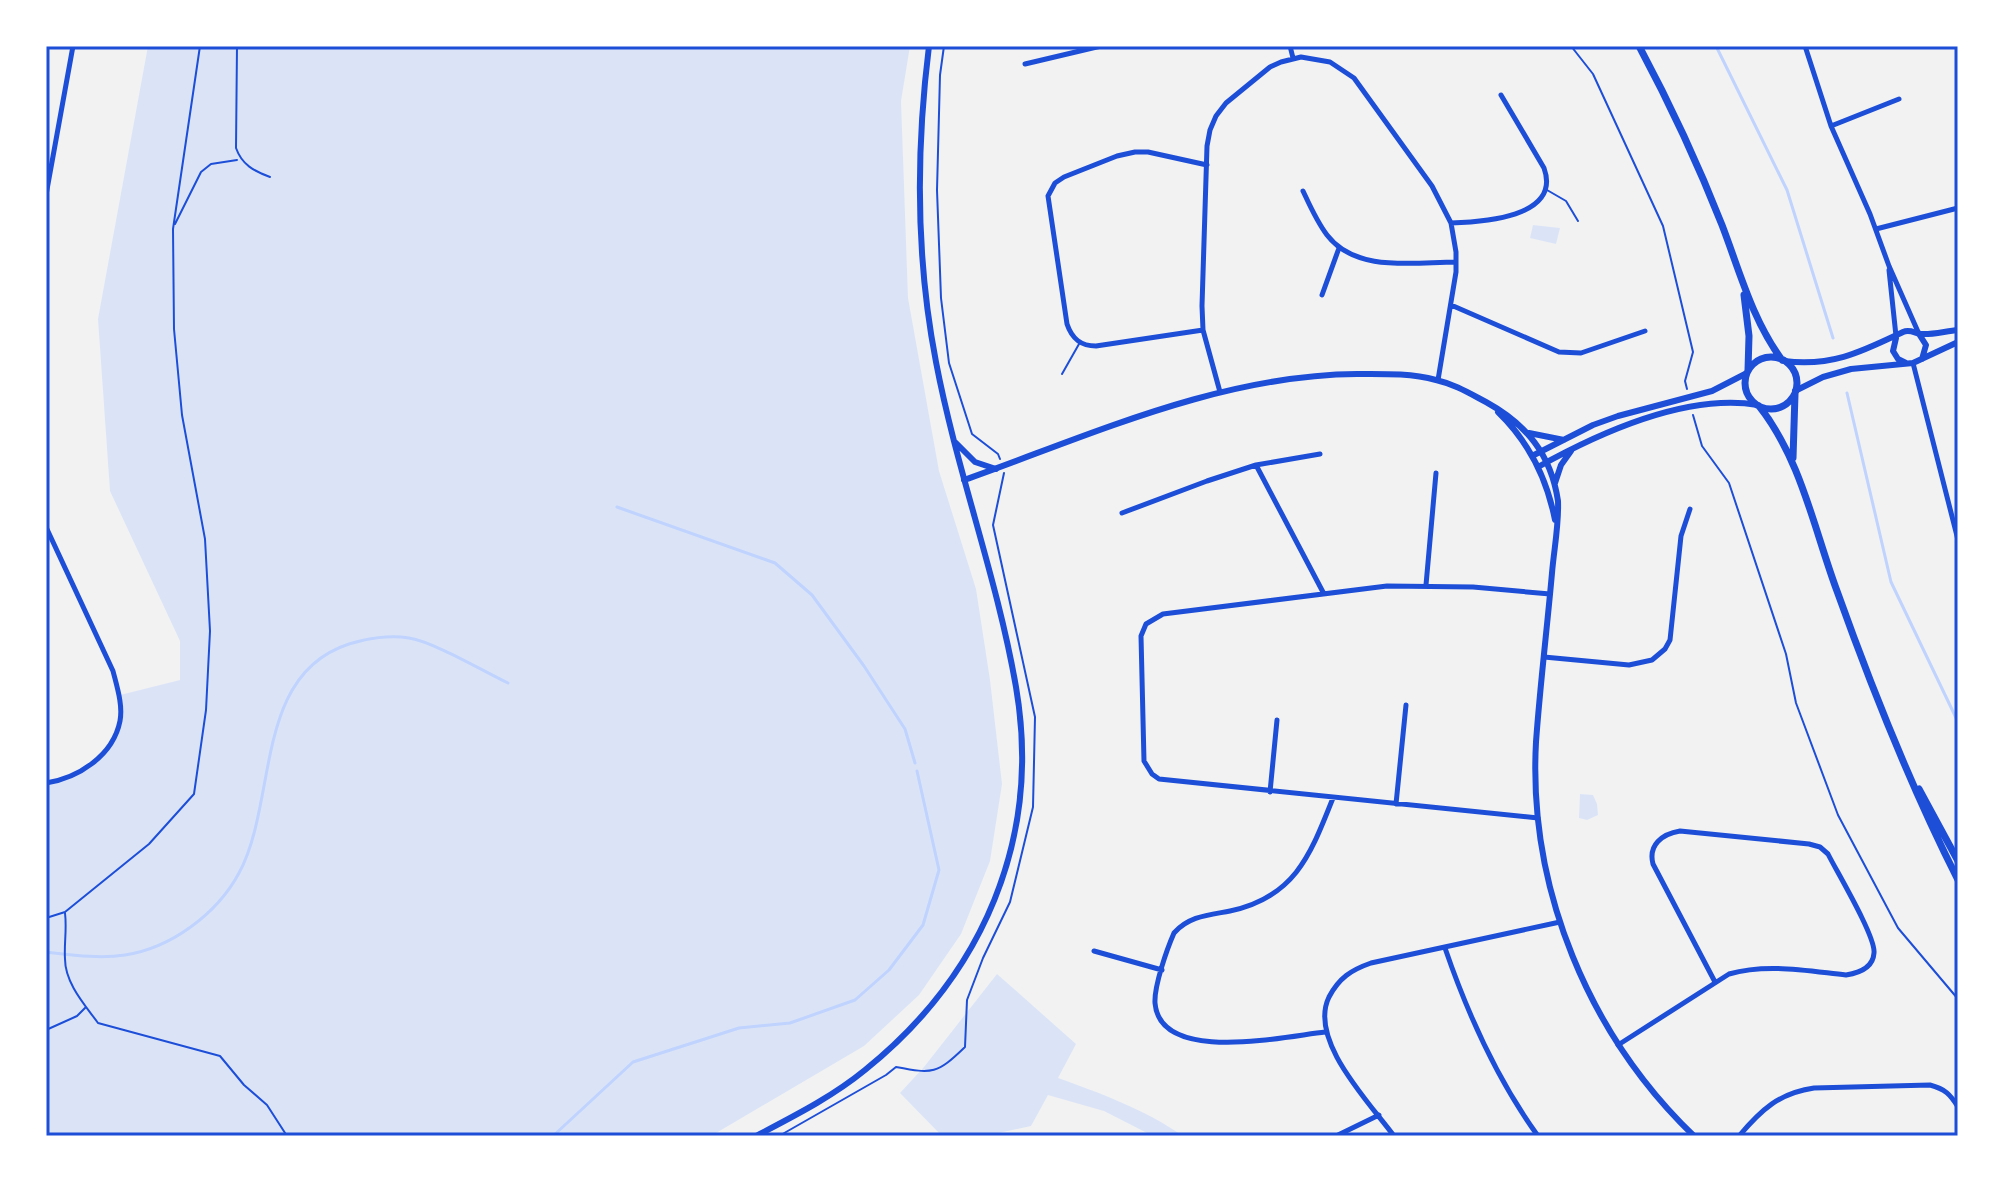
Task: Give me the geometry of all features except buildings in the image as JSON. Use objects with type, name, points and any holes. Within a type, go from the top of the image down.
[{"type":"main road","points":[[1639,46],[1703,177],[1764,332],[1795,374],[1793,460]]},
{"type":"main road","points":[[1743,284],[1749,336],[1747,391],[1774,424],[1793,460],[1850,630],[1919,799],[1958,880]]},
{"type":"main road","points":[[1747,373],[1753,364],[1762,359],[1772,357],[1783,360]]},
{"type":"main road","points":[[1759,405],[1770,409],[1780,407],[1795,392]]},
{"type":"main road","points":[[1910,773],[1958,861]]},
{"type":"street","points":[[46,195],[73,46]]},
{"type":"street","points":[[756,1136],[849,1082],[896,1044],[923,1016],[969,954],[994,904],[1007,869],[1021,791],[1023,751],[1020,710],[1009,649],[953,440],[935,359],[922,248],[921,137],[929,46]]},
{"type":"street","points":[[1025,64],[1101,46]]},
{"type":"street","points":[[1290,46],[1293,58]]},
{"type":"street","points":[[1805,46],[1831,126],[1889,266],[1925,341],[1926,349],[1913,362]]},
{"type":"street","points":[[1220,392],[1203,330],[1210,130],[1226,103],[1270,67],[1293,58],[1316,58],[1330,62],[1354,78],[1432,186],[1451,223],[1456,262],[1438,380]]},
{"type":"street","points":[[1451,223],[1499,220],[1538,201],[1546,190],[1544,168],[1501,95]]},
{"type":"street","points":[[1831,126],[1899,99]]},
{"type":"street","points":[[1203,330],[1096,346],[1080,342],[1067,324],[1048,205],[1052,187],[1064,177],[1129,153],[1148,152],[1207,165]]},
{"type":"street","points":[[1303,191],[1325,233],[1339,248],[1357,258],[1378,262],[1456,262]]},
{"type":"street","points":[[1876,229],[1958,208]]},
{"type":"street","points":[[1322,295],[1339,248]]},
{"type":"street","points":[[1889,266],[1896,337],[1893,351],[1898,359],[1913,362]]},
{"type":"street","points":[[1451,305],[1559,352],[1581,353],[1645,331]]},
{"type":"street","points":[[1783,360],[1828,362],[1855,354],[1907,331],[1919,334],[1958,330]]},
{"type":"street","points":[[1795,392],[1837,372],[1863,366],[1913,362],[1958,342]]},
{"type":"street","points":[[1913,362],[1958,540]]},
{"type":"street","points":[[1532,456],[1618,416],[1712,391],[1747,373]]},
{"type":"street","points":[[964,480],[1184,402],[1278,380],[1337,374],[1396,375],[1438,380],[1489,404],[1529,433],[1547,461],[1555,483],[1558,512],[1536,748],[1538,818],[1546,871],[1560,922],[1582,981],[1618,1045],[1664,1106],[1694,1136]]},
{"type":"street","points":[[1538,467],[1633,422],[1711,403],[1730,401],[1759,405]]},
{"type":"street","points":[[1489,404],[1519,435],[1538,467],[1552,506],[1555,540]]},
{"type":"street","points":[[1529,433],[1564,440]]},
{"type":"street","points":[[953,440],[969,459],[996,469]]},
{"type":"street","points":[[1555,483],[1561,465],[1573,448]]},
{"type":"street","points":[[1122,513],[1256,465],[1320,454]]},
{"type":"street","points":[[1256,465],[1324,594]]},
{"type":"street","points":[[1426,585],[1436,473]]},
{"type":"street","points":[[1544,657],[1629,665],[1641,664],[1661,653],[1671,635],[1681,536],[1690,509]]},
{"type":"street","points":[[46,527],[113,671],[120,695],[120,722],[96,762],[78,773],[46,783]]},
{"type":"street","points":[[1538,818],[1167,782],[1152,774],[1144,761],[1141,636],[1146,624],[1163,614],[1324,594],[1426,585],[1550,594]]},
{"type":"street","points":[[1396,804],[1406,705]]},
{"type":"street","points":[[1270,792],[1277,720]]},
{"type":"street","points":[[1325,1032],[1231,1042],[1185,1039],[1165,1026],[1156,1012],[1155,996],[1174,933],[1181,925],[1197,917],[1255,903],[1288,882],[1311,853],[1333,798]]},
{"type":"street","points":[[1618,1045],[1715,982],[1744,970],[1778,968],[1846,975],[1868,966],[1873,958],[1873,942],[1828,854],[1820,847],[1680,831],[1658,840],[1651,856],[1653,864],[1715,982]]},
{"type":"street","points":[[1394,1136],[1335,1055],[1325,1032],[1326,1004],[1336,985],[1348,972],[1371,963],[1560,922]]},
{"type":"street","points":[[1445,947],[1468,1012],[1487,1053],[1538,1136]]},
{"type":"street","points":[[1094,951],[1162,970]]},
{"type":"street","points":[[1739,1136],[1765,1106],[1799,1090],[1930,1085],[1942,1088],[1951,1095],[1958,1107]]},
{"type":"street","points":[[1336,1136],[1379,1115]]},
{"type":"lane","points":[[237,46],[236,148],[240,158],[256,172],[270,177]]},
{"type":"lane","points":[[1546,190],[1566,201],[1578,221]]},
{"type":"lane","points":[[1062,374],[1080,342]]},
{"type":"path","points":[[46,918],[65,912],[149,844],[194,794],[206,710],[210,631],[205,539],[182,415],[174,329],[173,229],[200,46]]},
{"type":"path","points":[[1571,46],[1593,74],[1663,226],[1693,352],[1685,381],[1687,391]]},
{"type":"path","points":[[173,229],[201,172],[211,164],[240,158]]},
{"type":"path","points":[[1693,413],[1702,446],[1729,483],[1786,654],[1796,703],[1838,815],[1898,928],[1958,999]]},
{"type":"path","points":[[65,912],[64,962],[70,980],[98,1023],[220,1056],[244,1085],[267,1105],[287,1136]]},
{"type":"path","points":[[779,1136],[896,1067],[918,1073],[944,1068],[965,1047],[967,1000]]},
{"type":"path","points":[[46,1030],[77,1016],[86,1007]]},
{"type":"shaded area","points":[[148,46],[910,46],[901,101],[908,298],[939,471],[976,589],[1002,784],[990,861],[961,934],[919,995],[864,1046],[711,1136],[46,1136],[46,783],[82,770],[103,754],[117,733],[120,695],[180,680],[180,641],[110,491],[98,319]]},
{"type":"shaded area","points":[[1533,225],[1560,228],[1556,244],[1530,238]]},
{"type":"shaded area","points":[[1580,794],[1593,795],[1598,815],[1587,820],[1579,818]]},
{"type":"shaded area","points":[[997,974],[1076,1044],[1058,1078],[1138,1110],[1183,1136],[1153,1136],[1104,1111],[1048,1095],[1031,1126],[985,1136],[942,1136],[900,1093]]},
{"type":"waterway","points":[[1716,46],[1787,190],[1833,338]]},
{"type":"waterway","points":[[1847,393],[1891,582],[1958,722]]},
{"type":"waterway","points":[[617,507],[775,563],[812,595],[864,666],[905,729],[915,763]]},
{"type":"waterway","points":[[46,952],[105,957],[142,951],[191,927],[218,902],[239,873],[251,844],[282,711],[297,683],[318,660],[363,640],[409,638],[445,651],[508,683]]},
{"type":"waterway","points":[[553,1136],[633,1062],[739,1028],[790,1023],[855,1000],[889,970],[923,925],[939,870],[917,771]]}]
